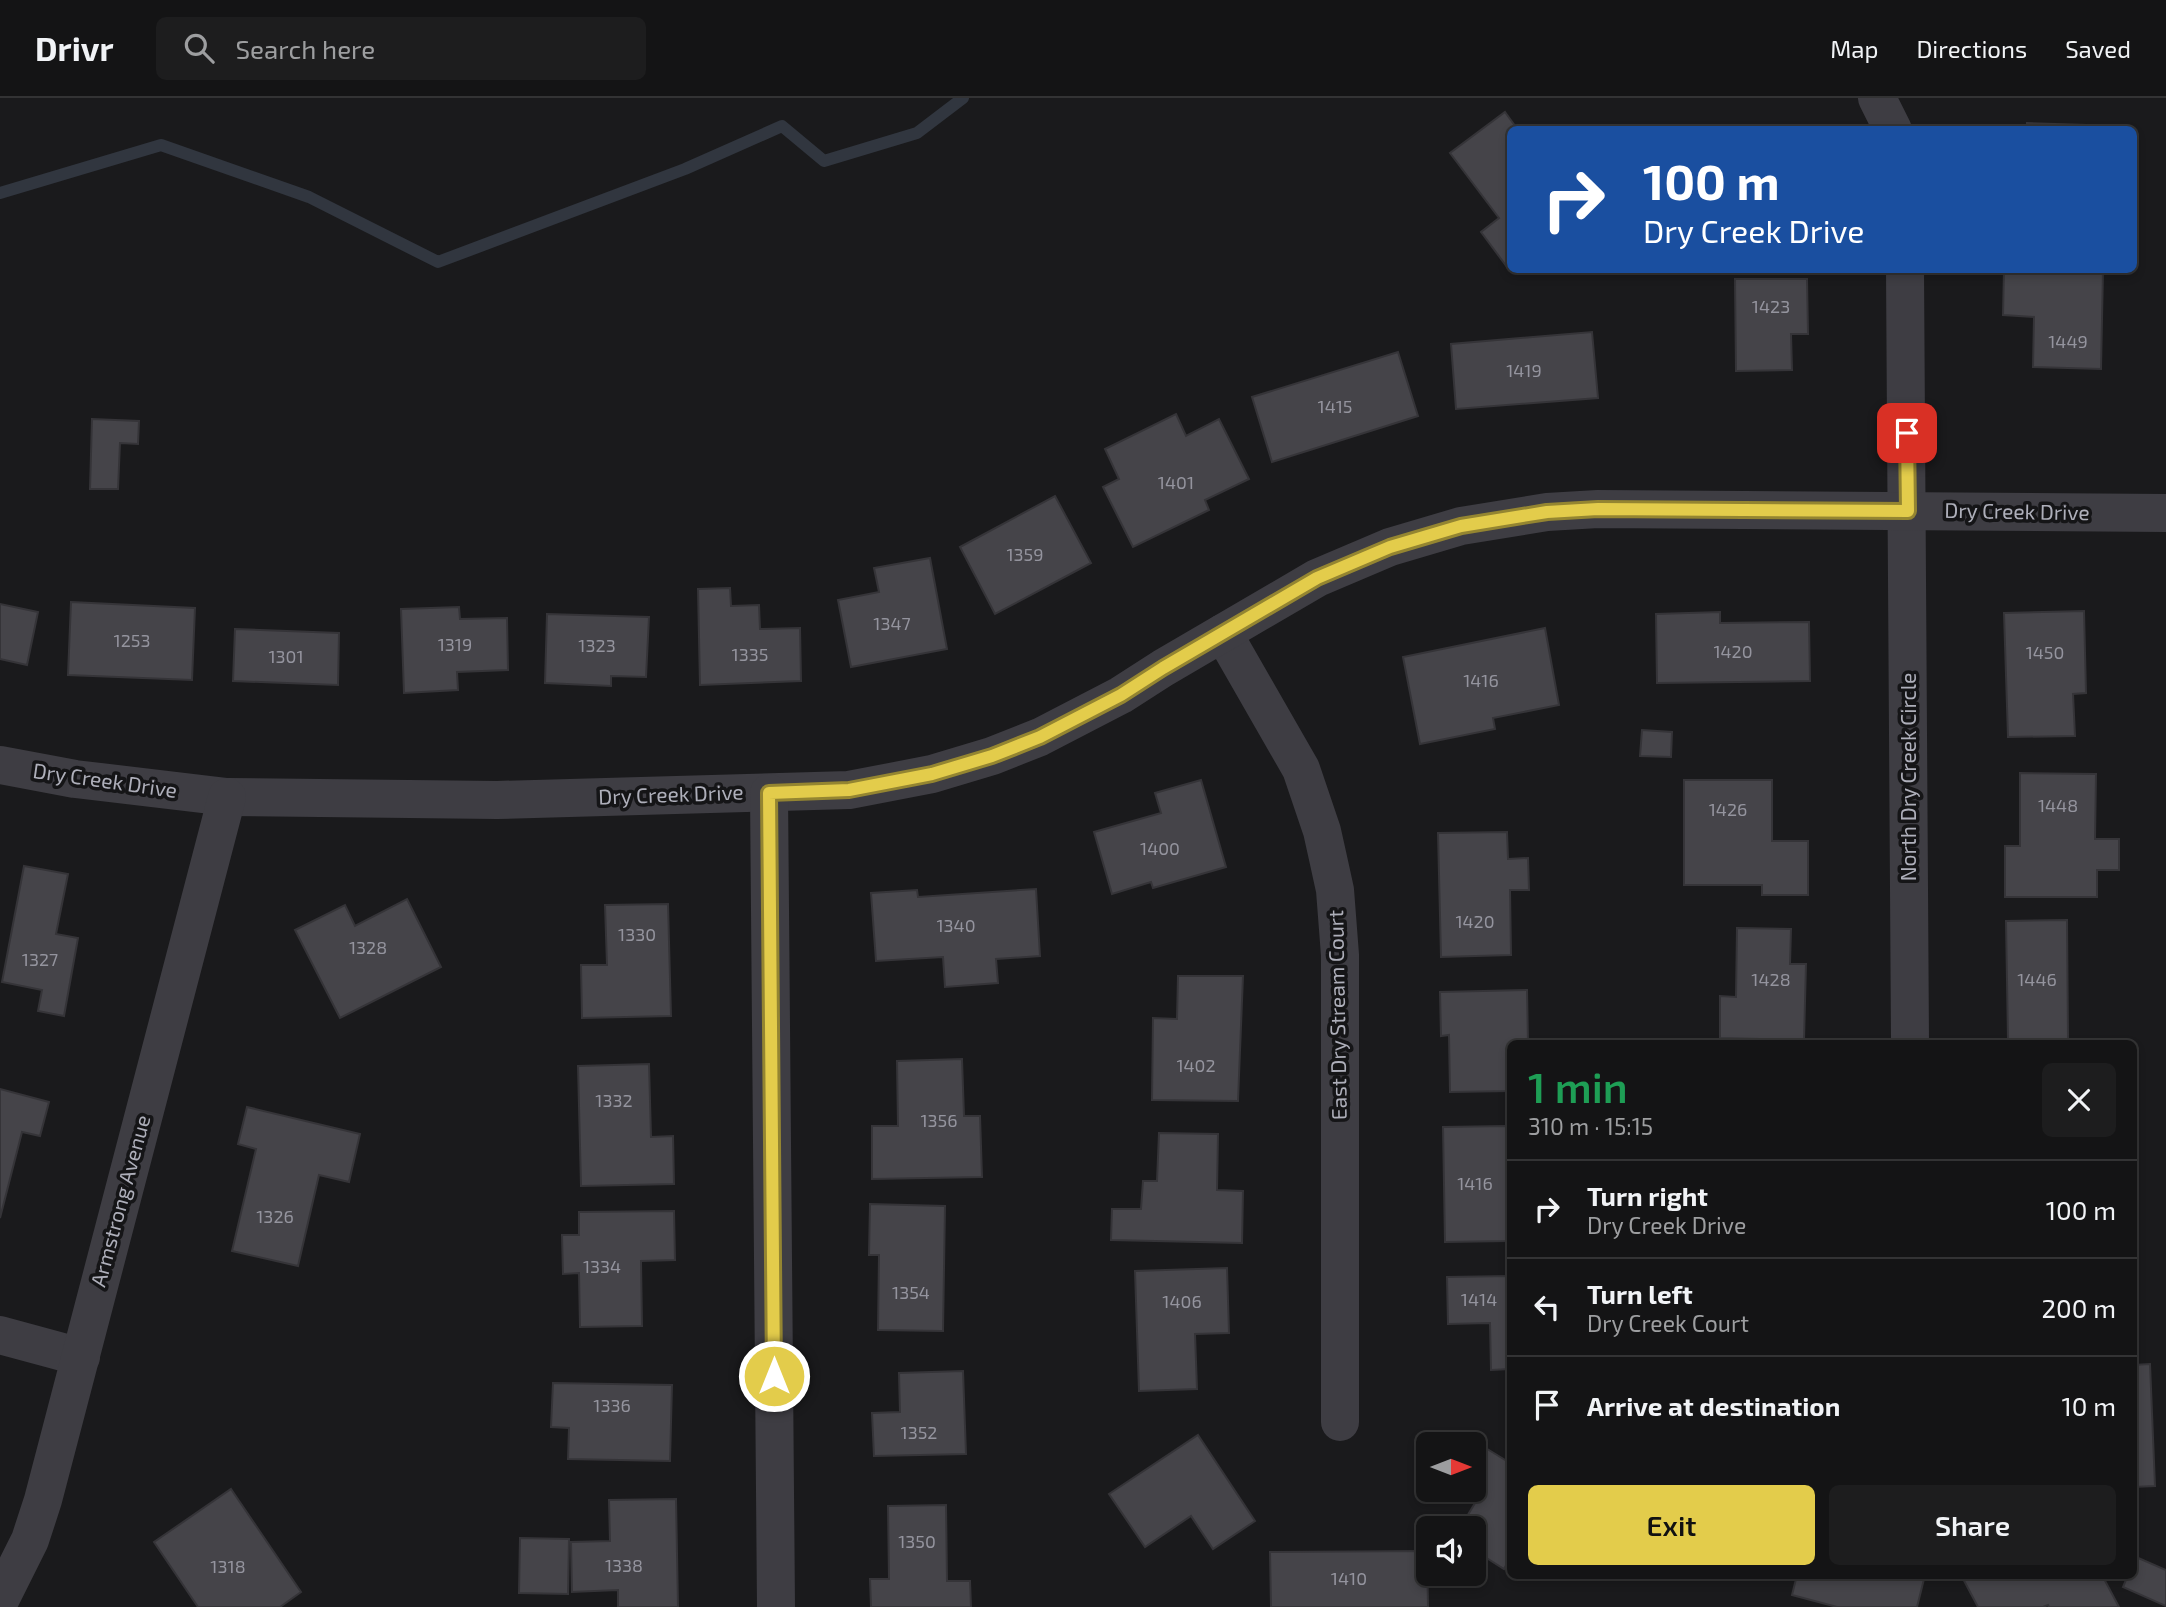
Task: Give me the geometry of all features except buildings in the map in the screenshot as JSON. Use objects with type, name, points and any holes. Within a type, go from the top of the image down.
[{"type":"street","points":[[1877,98],[1892,126]]},
{"type":"street","name":"North Dry Creek Circle","points":[[1905,273],[1910,1040]]},
{"type":"street","name":"Dry Creek Drive","points":[[0,765],[75,779],[228,797],[497,800],[849,790],[932,774],[992,756],[1040,737],[1121,695],[1317,578],[1390,547],[1461,526],[1547,512],[1598,509],[2166,513]]},
{"type":"street","name":"East Dry Stream Court","points":[[1223,633],[1301,769],[1322,831],[1335,890],[1340,955],[1340,1422]]},
{"type":"street","points":[[769,793],[776,1607]]},
{"type":"street","name":"Armstrong Avenue","points":[[9,1601],[43,1500],[228,797]]},
{"type":"street","points":[[0,1335],[81,1357]]},
{"type":"waterway","points":[[0,193],[161,145],[309,197],[438,262],[685,169],[782,126],[824,161],[917,133],[963,98]]},
{"type":"route","points":[[774,1376],[769,793],[849,790],[932,774],[992,756],[1040,737],[1121,695],[1317,578],[1390,547],[1461,526],[1547,512],[1598,509],[1908,511],[1907,433]]}]
